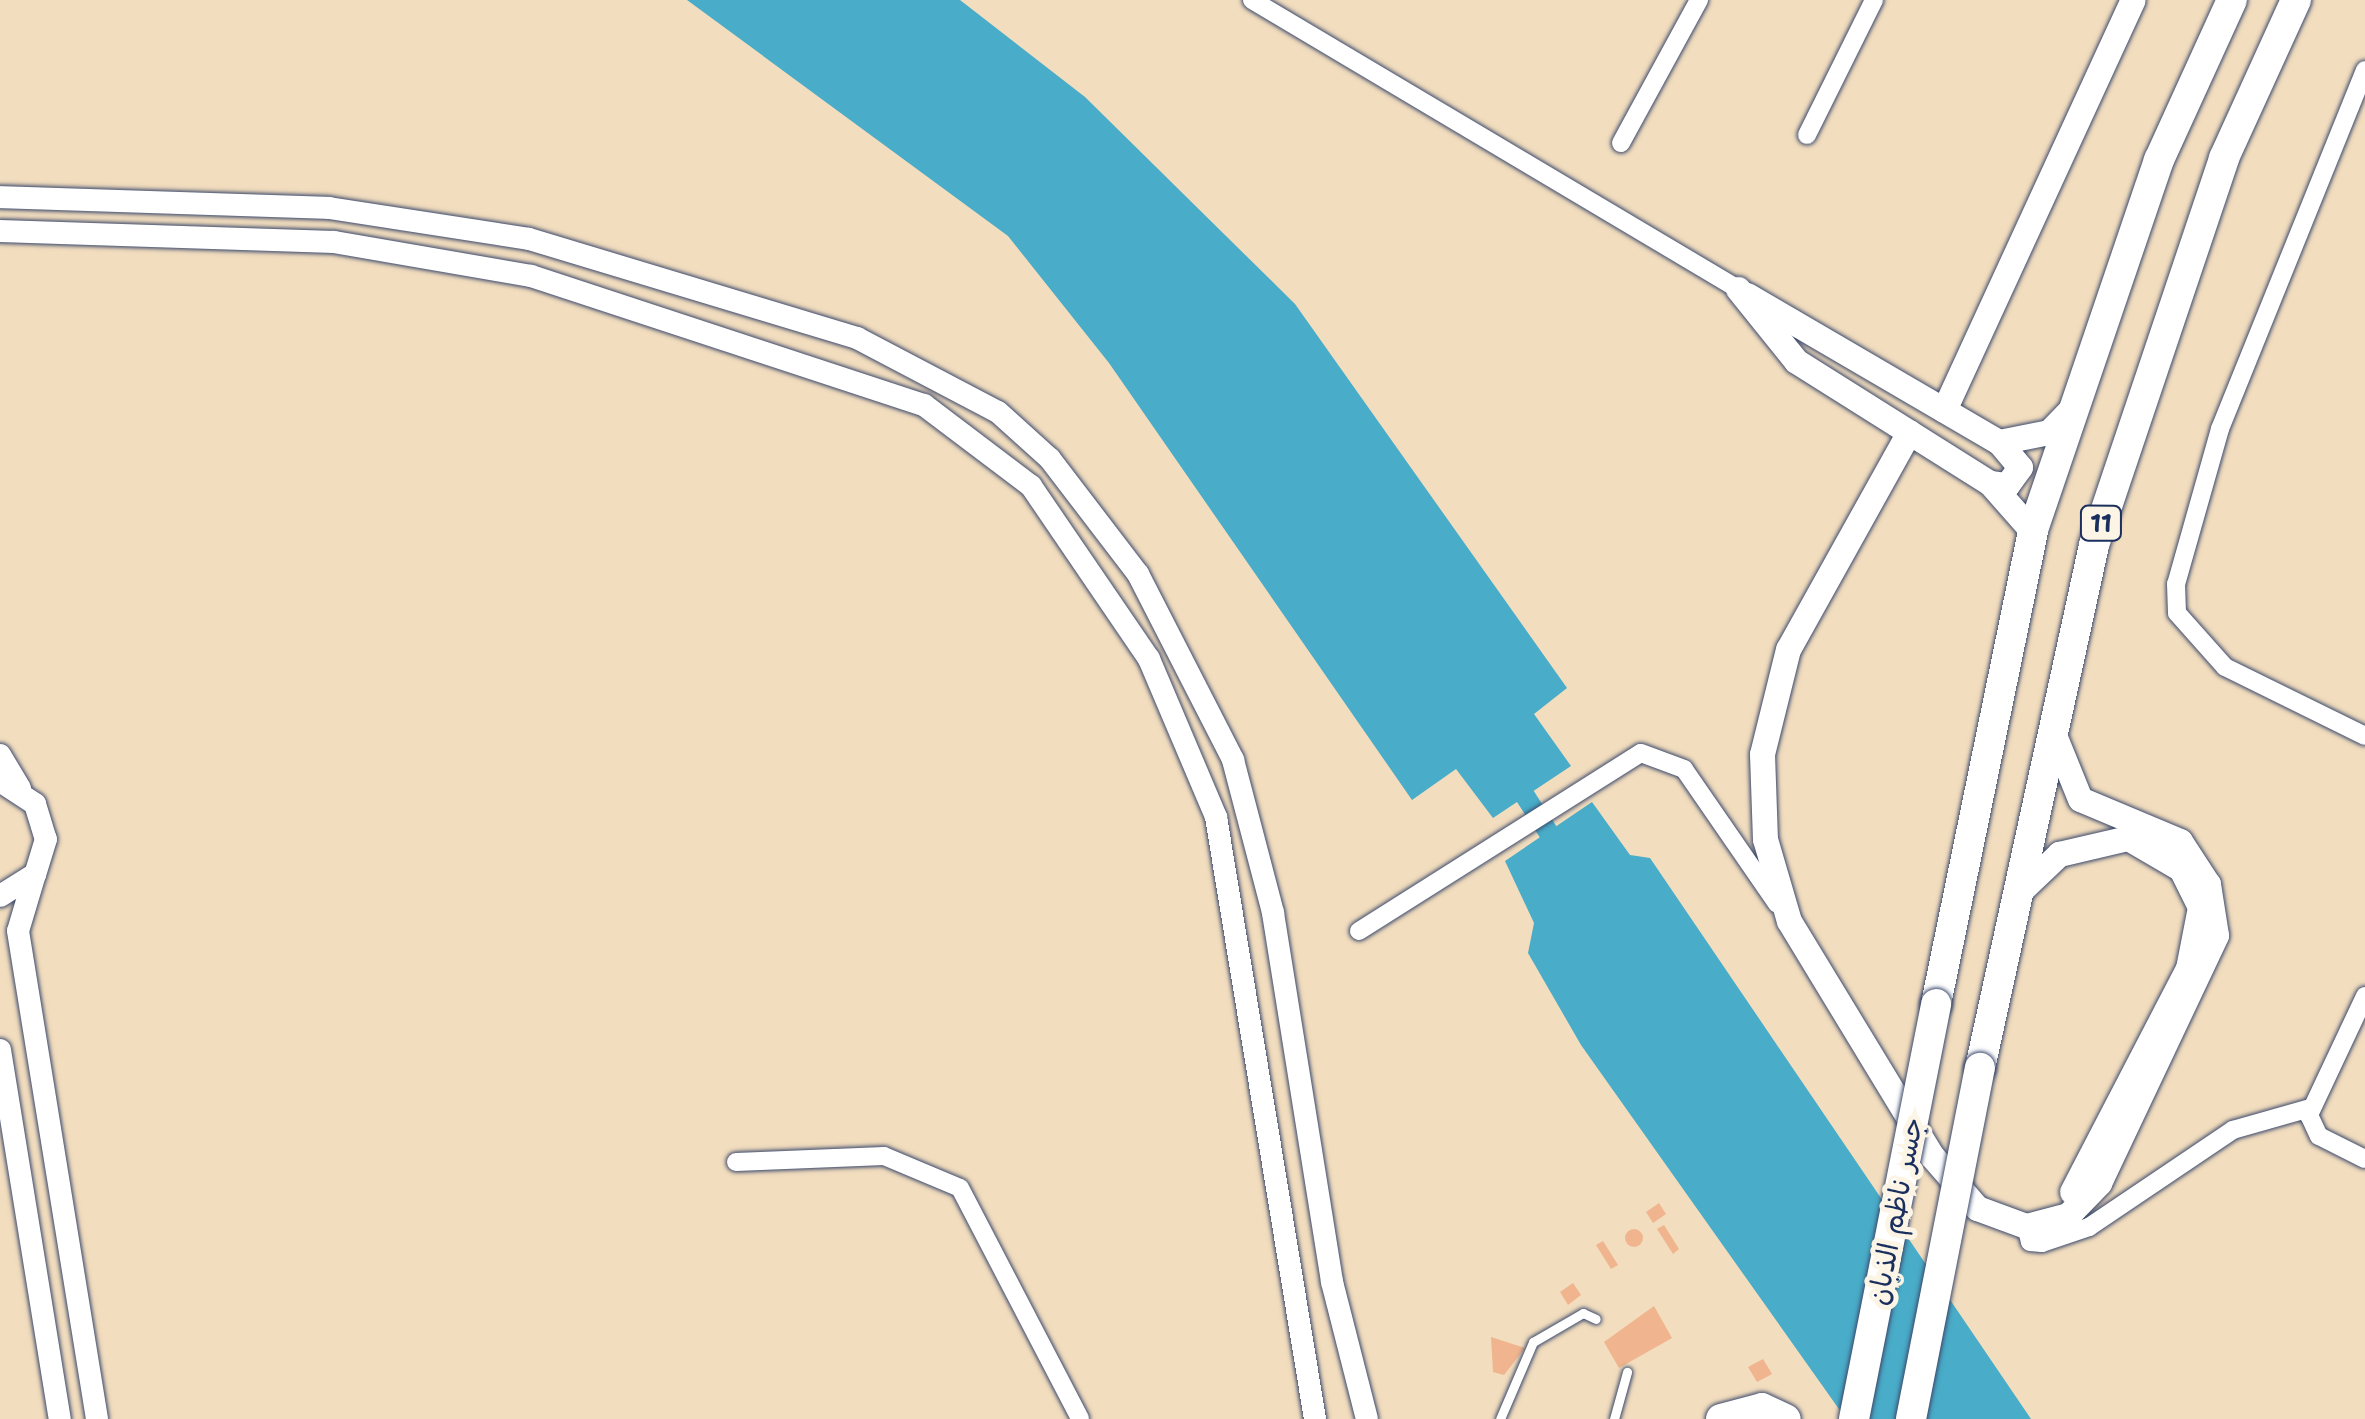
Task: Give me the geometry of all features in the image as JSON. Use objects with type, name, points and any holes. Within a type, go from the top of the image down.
[{"type":"highway","name":"11","points":[[2033,532],[2070,410],[2159,160],[2232,0]]},
{"type":"highway","name":"11","points":[[2013,902],[2100,526],[2224,158],[2296,0]]},
{"type":"highway","name":"جسر ناظم الذبان","points":[[1854,1419],[2033,532]]},
{"type":"highway","name":"جسر ناظم الذبان","points":[[1911,1419],[2013,902]]},
{"type":"highway","points":[[1722,1419],[1762,1408],[1786,1419]]},
{"type":"main road","points":[[1944,410],[2133,0]]},
{"type":"main road","points":[[1738,289],[1999,442],[2020,467],[2007,484],[1990,482]]},
{"type":"main road","points":[[1738,289],[1796,361],[1990,482],[2033,532]]},
{"type":"main road","points":[[1999,442],[2050,432],[2070,410]]},
{"type":"main road","points":[[1909,432],[1805,610],[1766,726],[1764,825],[1788,921],[1932,1156],[1978,1208],[2034,1224],[2068,1215],[2098,1184],[2216,936],[2195,860],[2161,828],[2080,799],[2065,779],[2054,730]]},
{"type":"main road","points":[[2013,902],[2059,854],[2128,838],[2180,868],[2200,907],[2188,968],[2082,1180],[2034,1224]]},
{"type":"street","points":[[1252,0],[1738,289]]},
{"type":"street","points":[[1621,143],[1700,0]]},
{"type":"street","points":[[1807,135],[1874,0]]},
{"type":"street","points":[[2365,70],[2220,428],[2176,584],[2178,612],[2224,666],[2365,736]]},
{"type":"street","points":[[0,197],[236,200],[443,222],[730,298],[930,370],[1050,459],[1138,574],[1233,760],[1273,913],[1329,1264],[1367,1419]]},
{"type":"street","points":[[234,235],[236,200]]},
{"type":"street","points":[[0,232],[234,235],[426,253],[643,306],[924,405],[1031,486],[1149,659],[1216,817],[1315,1419]]},
{"type":"street","points":[[1359,931],[1594,776],[1641,753],[1684,769],[1788,921]]},
{"type":"street","points":[[0,755],[11,786],[43,821],[34,874],[19,910],[20,953],[97,1419]]},
{"type":"street","points":[[0,896],[34,874]]},
{"type":"street","points":[[2365,996],[2310,1108],[2319,1136],[2365,1159]]},
{"type":"street","points":[[0,1050],[60,1419]]},
{"type":"street","points":[[2034,1224],[2030,1242],[2042,1244],[2090,1227],[2233,1130],[2310,1108]]},
{"type":"street","points":[[736,1162],[884,1156],[960,1188],[1080,1419]]},
{"type":"lane","points":[[1500,1419],[1533,1342],[1583,1313],[1596,1318]]},
{"type":"lane","points":[[1614,1419],[1628,1372]]},
{"type":"water","points":[[687,0],[960,0],[1085,97],[1295,304],[1567,688],[1534,714],[1571,766],[1493,818],[1456,769],[1412,800],[1109,363],[1008,236]]},
{"type":"water","points":[[1592,802],[1630,855],[1650,858],[2031,1419],[1846,1419],[1581,1045],[1528,953],[1534,923],[1505,861]]},
{"type":"building","points":[[1659,1203],[1666,1214],[1653,1223],[1646,1212]]},
{"type":"building","points":[[1664,1225],[1679,1249],[1673,1254],[1657,1229]]},
{"type":"building","points":[[1634,1229],[1643,1238],[1634,1247],[1625,1238]]},
{"type":"building","points":[[1603,1241],[1618,1265],[1611,1269],[1596,1245]]},
{"type":"building","points":[[1573,1283],[1581,1295],[1568,1305],[1560,1292]]},
{"type":"building","points":[[1654,1306],[1672,1338],[1619,1368],[1604,1342]]},
{"type":"building","points":[[1491,1337],[1525,1348],[1504,1375],[1493,1372]]},
{"type":"building","points":[[1763,1359],[1772,1374],[1757,1382],[1748,1367]]},
{"type":"waterway","points":[[1511,774],[1563,855]]}]
